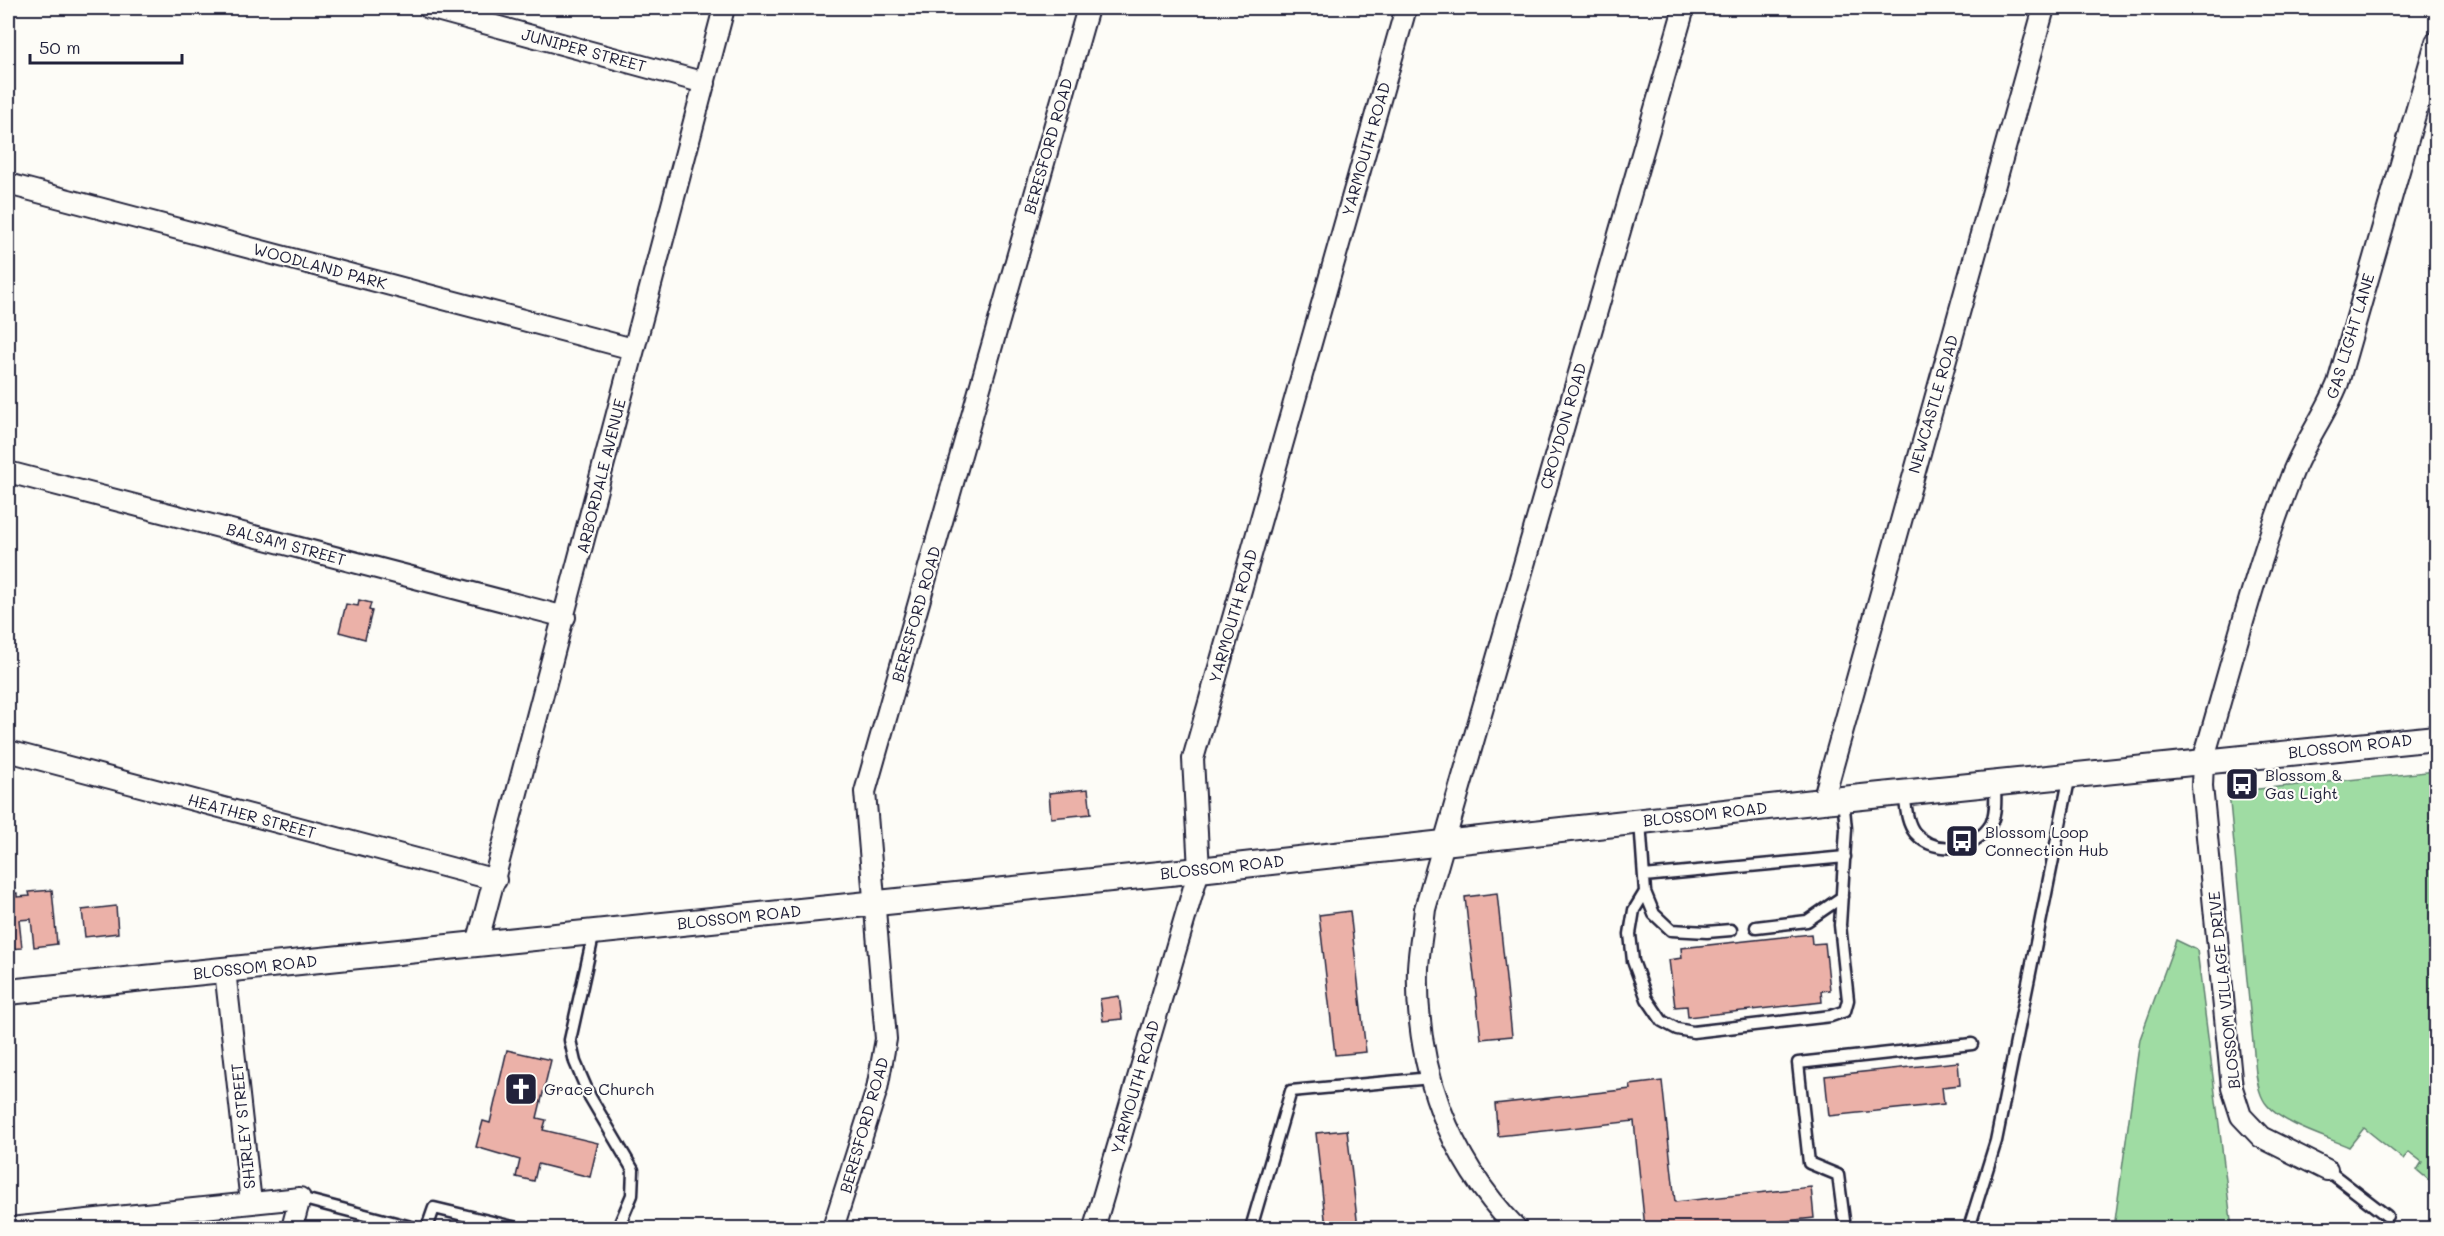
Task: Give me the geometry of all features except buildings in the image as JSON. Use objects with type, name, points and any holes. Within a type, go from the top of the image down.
[{"type":"street","name":"JUNIPER STREET","points":[[429,8],[705,82]]},
{"type":"street","name":"ARBORDALE AVENUE","points":[[477,944],[496,880],[724,8]]},
{"type":"street","name":"BERESFORD ROAD","points":[[833,1228],[878,1089],[886,1039],[865,792],[1088,8]]},
{"type":"street","name":"YARMOUTH ROAD","points":[[1094,1228],[1200,870],[1193,759],[1406,8]]},
{"type":"street","name":"CROYDON ROAD","points":[[1516,1228],[1493,1202],[1453,1142],[1443,1120],[1431,1078],[1422,1028],[1418,969],[1425,909],[1684,8]]},
{"type":"street","name":"NEWCASTLE ROAD","points":[[1833,800],[2044,8]]},
{"type":"street","name":"GAS LIGHT LANE","points":[[2203,761],[2274,520],[2292,473],[2328,408],[2338,383],[2436,42]]},
{"type":"street","name":"WOODLAND PARK","points":[[8,184],[633,349]]},
{"type":"street","name":"BALSAM STREET","points":[[8,472],[565,616]]},
{"type":"street","name":"BLOSSOM ROAD","points":[[8,992],[1200,870],[1995,782],[2436,738]]},
{"type":"street","name":"HEATHER STREET","points":[[8,751],[496,880]]},
{"type":"street","name":"BLOSSOM VILLAGE DRIVE","points":[[2203,761],[2202,786],[2232,1088],[2241,1116],[2261,1137],[2328,1170]]},
{"type":"street","name":"SHIRLEY STREET","points":[[225,970],[251,1203],[300,1198]]},
{"type":"street","points":[[292,1228],[300,1198]]},
{"type":"street","points":[[9,1228],[251,1203]]},
{"type":"lane","points":[[1969,1228],[1996,1141],[2070,775]]},
{"type":"lane","points":[[1904,792],[1908,818],[1915,833],[1946,848],[1964,846],[1981,837],[1992,821],[1995,782]]},
{"type":"lane","points":[[1645,892],[1634,910],[1630,934],[1633,961],[1647,999],[1662,1021],[1677,1029],[1693,1032],[1831,1016],[1845,1011],[1848,1000],[1840,925],[1845,856],[1833,800]]},
{"type":"lane","points":[[1640,821],[1645,892],[1654,914],[1671,930],[1707,932],[1731,930]]},
{"type":"lane","points":[[1644,876],[1845,856]]},
{"type":"lane","points":[[1756,927],[1807,921],[1842,897]]},
{"type":"lane","points":[[594,932],[570,1040],[575,1062],[590,1097],[633,1170],[632,1195],[618,1228]]},
{"type":"lane","points":[[1845,1228],[1838,1175],[1809,1163],[1798,1063],[1972,1044]]},
{"type":"lane","points":[[1251,1228],[1291,1091],[1431,1078]]},
{"type":"lane","points":[[2328,1170],[2387,1216]]},
{"type":"lane","points":[[300,1198],[415,1228]]},
{"type":"lane","points":[[427,1228],[434,1208],[517,1228]]},
{"type":"green space","points":[[2436,771],[2436,1186],[2417,1170],[2422,1162],[2409,1152],[2403,1159],[2364,1128],[2349,1147],[2283,1118],[2267,1105],[2263,1098],[2256,1074],[2229,792]]},
{"type":"green space","points":[[2176,940],[2197,950],[2232,1228],[2114,1228],[2140,1039]]},
{"type":"place","name":"Blossom & Gas Light","points":[[2242,784]]},
{"type":"place","name":"Blossom Loop Connection Hub","points":[[1962,841]]},
{"type":"place","name":"Grace Church","points":[[521,1089]]}]
